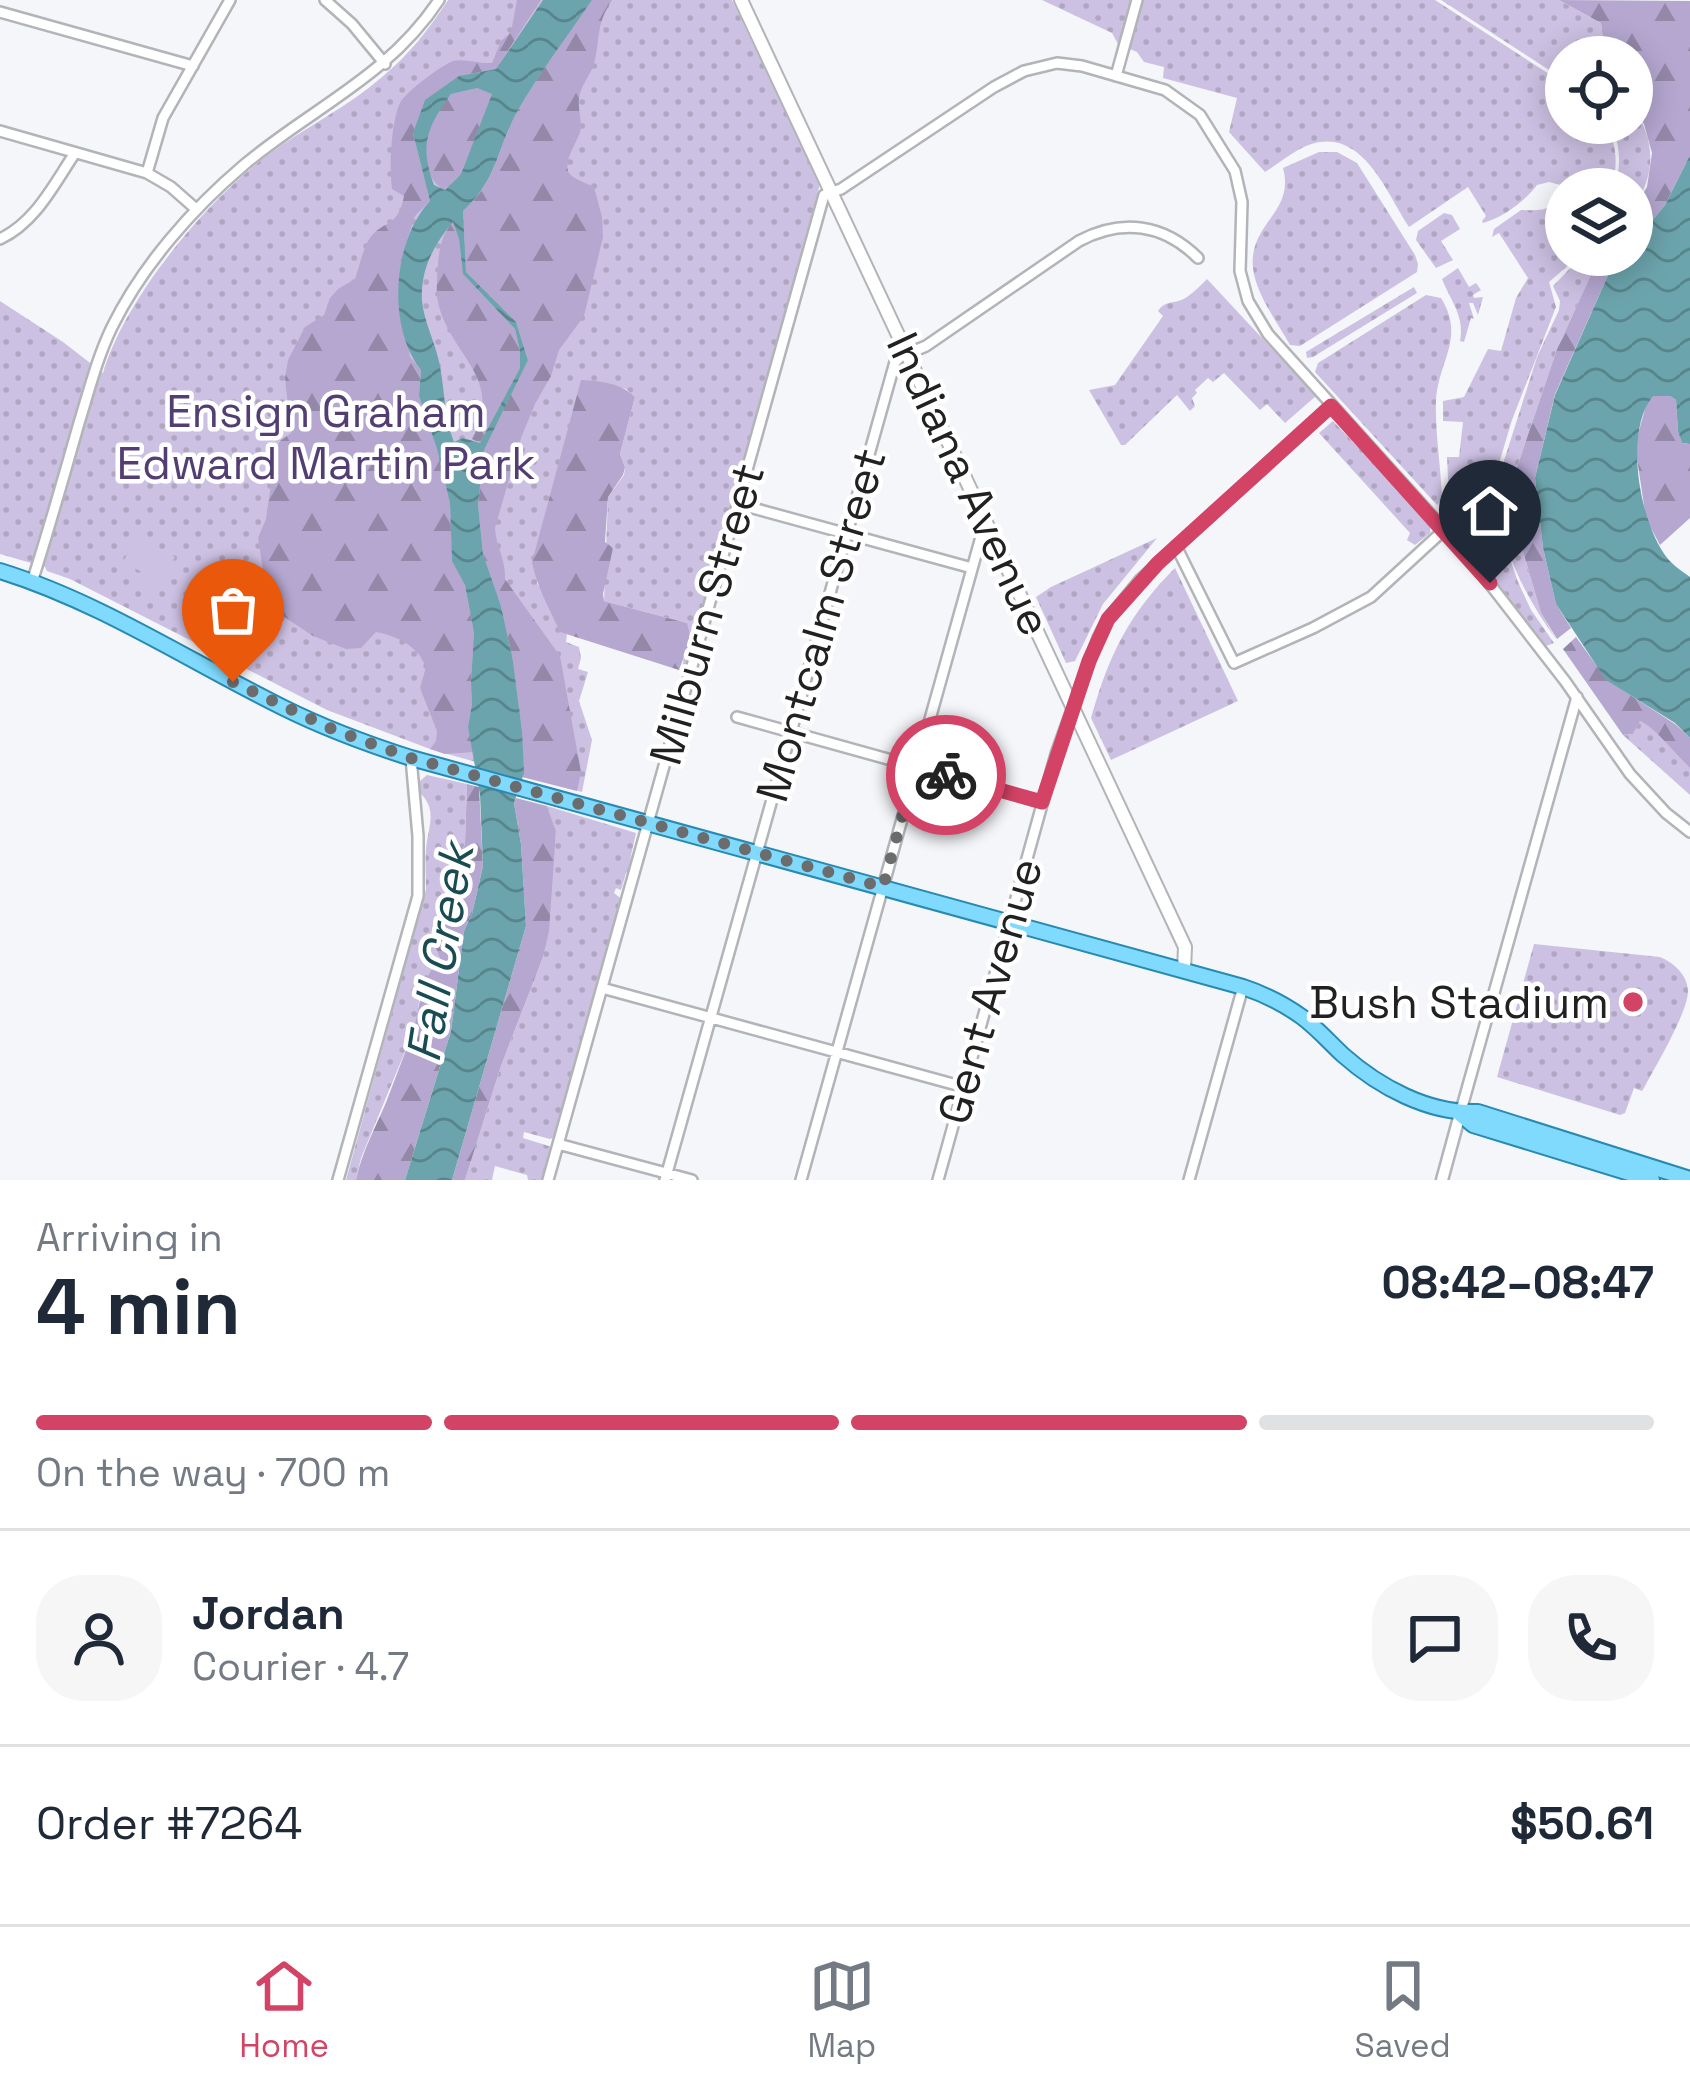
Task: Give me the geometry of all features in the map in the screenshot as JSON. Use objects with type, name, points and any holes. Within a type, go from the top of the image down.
[{"type":"main road","name":"Indiana Avenue","points":[[741,0],[1186,947],[1184,970]]},
{"type":"main road","points":[[0,571],[97,610],[344,735],[411,758],[1244,987],[1303,1018],[1373,1078],[1419,1102],[1460,1114],[1477,1112],[1690,1179]]},
{"type":"main road","points":[[1460,1114],[1473,1125],[1652,1180]]},
{"type":"street","points":[[147,173],[163,118],[230,0]]},
{"type":"street","points":[[325,0],[385,64]]},
{"type":"street","points":[[32,581],[98,360],[109,332],[143,278],[196,209],[259,153],[385,64],[439,0]]},
{"type":"street","points":[[1116,76],[1137,0]]},
{"type":"street","points":[[0,12],[193,65]]},
{"type":"street","points":[[832,193],[994,87],[1024,71],[1057,63],[1165,90],[1200,115],[1235,172],[1242,202],[1240,271],[1248,301],[1268,334],[1510,608],[1645,791],[1690,832]]},
{"type":"street","points":[[0,131],[147,173],[196,209]]},
{"type":"street","points":[[0,239],[32,217],[75,153]]},
{"type":"street","name":"Milburn Street","points":[[548,1180],[824,195],[832,193]]},
{"type":"street","points":[[908,353],[926,346],[1102,230],[1135,226],[1156,231],[1183,244],[1198,258]]},
{"type":"street","name":"Montcalm Street","points":[[666,1177],[896,362],[908,353]]},
{"type":"street","name":"Gent Avenue","points":[[938,1180],[1042,802],[1108,619],[1140,580],[1331,406]]},
{"type":"street","points":[[739,504],[972,568]]},
{"type":"street","points":[[801,1180],[986,519]]},
{"type":"street","points":[[1176,546],[1234,663],[1371,597],[1444,530]]},
{"type":"street","points":[[1442,1180],[1577,697]]},
{"type":"street","points":[[737,717],[1042,802]]},
{"type":"street","points":[[338,1180],[418,896],[411,758]]},
{"type":"street","points":[[1189,1180],[1244,987]]},
{"type":"street","points":[[602,988],[964,1087]]},
{"type":"street","points":[[558,1144],[666,1177],[692,1180]]},
{"type":"green space","name":"Ensign Graham Edward Martin Park","points":[[448,0],[732,0],[820,184],[687,669],[679,670],[687,623],[604,601],[608,497],[624,475],[620,454],[635,397],[626,389],[595,381],[537,583],[560,631],[567,634],[566,642],[579,647],[578,669],[588,672],[579,701],[592,740],[582,792],[430,749],[327,710],[45,567],[0,554],[0,301],[103,373],[129,314],[194,224],[268,155],[392,69]]},
{"type":"green space","points":[[517,0],[541,0],[496,69],[459,76],[413,133],[430,201],[415,216],[399,279],[410,357],[421,370],[419,396],[450,503],[452,560],[465,585],[474,633],[468,727],[473,752],[445,754],[430,749],[437,731],[420,688],[426,667],[418,653],[399,639],[376,632],[361,648],[346,649],[313,636],[277,612],[264,576],[258,538],[266,519],[276,449],[291,433],[285,378],[288,360],[305,327],[324,315],[338,289],[355,279],[373,234],[401,207],[404,196],[392,189],[391,169],[400,103],[424,79],[453,61],[492,63],[501,41],[511,32]]},
{"type":"green space","points":[[592,0],[612,0],[580,94],[581,128],[567,168],[594,187],[603,237],[584,316],[559,350],[535,404],[495,528],[505,579],[560,656],[581,772],[577,791],[522,777],[513,661],[483,554],[478,504],[484,450],[528,359],[516,322],[466,272],[463,211],[490,176],[526,97]]},
{"type":"green space","points":[[1042,0],[1435,0],[1545,71],[1545,144],[1614,144],[1615,168],[1545,168],[1545,183],[1513,208],[1483,223],[1486,216],[1468,187],[1409,227],[1380,179],[1356,152],[1342,144],[1306,146],[1265,172],[1229,132],[1237,98],[1163,78],[1164,67],[1144,62],[1137,52],[1118,44],[1112,33]]},
{"type":"green space","points":[[1441,0],[1559,0],[1601,23],[1603,36],[1545,36],[1545,67]]},
{"type":"green space","points":[[1559,0],[1690,1],[1690,155],[1653,220],[1653,36],[1603,36],[1601,23]]},
{"type":"green space","points":[[477,88],[493,93],[461,174],[444,190],[428,168],[429,127],[451,94]]},
{"type":"green space","points":[[1617,144],[1649,144],[1649,168],[1618,168]]},
{"type":"green space","points":[[1319,152],[1337,152],[1357,163],[1415,255],[1417,272],[1300,346],[1290,345],[1259,290],[1253,256],[1284,194],[1283,168]]},
{"type":"green space","points":[[1543,209],[1545,276],[1556,276],[1549,282],[1556,307],[1512,420],[1493,497],[1518,582],[1554,643],[1546,646],[1450,518],[1447,457],[1459,457],[1463,422],[1443,421],[1443,401],[1464,397],[1488,349],[1501,351],[1516,298],[1528,278],[1499,233],[1492,237],[1494,229],[1521,210]]},
{"type":"green space","points":[[1444,213],[1452,215],[1460,229],[1441,241],[1453,260],[1436,268],[1416,240],[1418,231]]},
{"type":"green space","points":[[453,221],[463,274],[515,329],[520,351],[520,368],[480,443],[472,439],[483,401],[480,385],[437,299],[440,251]]},
{"type":"green space","points":[[1458,268],[1469,287],[1476,283],[1481,290],[1474,298],[1483,297],[1478,315],[1469,303],[1474,319],[1464,342],[1460,341],[1459,316],[1442,279]]},
{"type":"green space","points":[[1563,276],[1590,276],[1557,349],[1510,488],[1541,613],[1556,639],[1514,567],[1501,527],[1496,486],[1537,357],[1559,310],[1553,286]]},
{"type":"green space","points":[[1590,276],[1608,276],[1555,394],[1535,478],[1543,548],[1556,604],[1571,628],[1557,639],[1541,613],[1510,488],[1557,349]]},
{"type":"green space","points":[[1207,279],[1316,396],[1285,423],[1267,404],[1260,410],[1224,373],[1213,382],[1208,378],[1195,390],[1195,406],[1190,411],[1177,395],[1121,445],[1089,390],[1115,385],[1163,316],[1158,311],[1161,307],[1187,297]]},
{"type":"green space","points":[[1414,287],[1417,293],[1307,358],[1306,352]]},
{"type":"green space","points":[[1426,295],[1441,298],[1451,325],[1436,401],[1442,499],[1437,505],[1315,372],[1318,363]]},
{"type":"green space","points":[[581,380],[617,386],[635,397],[620,454],[623,475],[608,497],[605,542],[613,548],[604,601],[687,623],[691,638],[679,670],[560,632],[537,580],[532,562]]},
{"type":"green space","points":[[1652,396],[1676,400],[1678,432],[1682,443],[1690,444],[1690,518],[1660,545],[1646,519],[1635,445]]},
{"type":"green space","points":[[1333,421],[1431,524],[1430,533],[1415,545],[1407,540],[1410,533],[1319,433]]},
{"type":"green space","points":[[137,536],[175,557],[157,590],[139,580],[142,572],[123,562]]},
{"type":"green space","points":[[1157,538],[1103,604],[1075,661],[1066,663],[1036,597]]},
{"type":"green space","points":[[1175,568],[1238,701],[1111,760],[1091,718],[1098,695],[1133,620]]},
{"type":"green space","points":[[1576,637],[1607,680],[1690,738],[1690,768],[1640,721],[1633,734],[1623,735],[1563,649]]},
{"type":"green space","points":[[1640,720],[1690,768],[1690,795],[1623,735],[1633,734]]},
{"type":"green space","points":[[427,775],[467,784],[465,843],[447,901],[440,958],[420,992],[409,1042],[356,1180],[346,1180],[426,889],[430,812],[420,793],[420,781]]},
{"type":"green space","points":[[467,784],[479,787],[483,866],[464,931],[451,1031],[405,1180],[356,1180],[411,1037],[424,987],[440,958],[435,945],[465,843]]},
{"type":"green space","points":[[516,798],[547,806],[556,831],[549,931],[465,1180],[452,1180],[526,926]]},
{"type":"green space","points":[[547,806],[636,833],[630,860],[640,836],[632,869],[621,890],[616,888],[614,893],[623,900],[556,1137],[524,1132],[523,1138],[552,1147],[545,1180],[528,1180],[527,1175],[495,1166],[492,1180],[465,1180],[501,1066],[543,957],[556,832]]},
{"type":"green space","points":[[1534,944],[1660,957],[1683,975],[1688,992],[1682,1013],[1644,1088],[1634,1088],[1625,1113],[1497,1077]]},
{"type":"water","name":"Fall Creek","points":[[543,0],[592,0],[526,98],[490,176],[463,211],[466,272],[516,322],[528,360],[484,450],[478,504],[483,554],[501,606],[522,731],[524,773],[514,803],[526,926],[452,1180],[405,1180],[451,1031],[464,931],[483,866],[480,795],[468,727],[474,633],[465,585],[452,561],[450,503],[419,396],[421,370],[403,331],[398,284],[408,238],[430,201],[413,133],[425,100],[459,76],[496,69]],"holes":[[[477,88],[492,94],[461,174],[445,190],[434,185],[429,171],[428,137],[451,94]],[[453,222],[463,274],[515,329],[520,351],[520,368],[480,443],[463,438],[454,442],[422,301],[430,258]]]},
{"type":"water","points":[[1690,155],[1690,444],[1682,443],[1678,432],[1676,400],[1653,396],[1644,412],[1637,454],[1643,502],[1658,544],[1690,577],[1690,738],[1675,723],[1606,680],[1556,604],[1543,548],[1535,478],[1555,395],[1608,276],[1653,276],[1653,220]]},
{"type":"way so far","points":[[233,682],[334,730],[411,758],[883,887],[916,766],[946,775]]},
{"type":"place","name":"Bush Stadium","points":[[1633,1002]]},
{"type":"route","points":[[946,775],[1042,802],[1089,661],[1108,619],[1158,563],[1331,406],[1490,583]]}]
